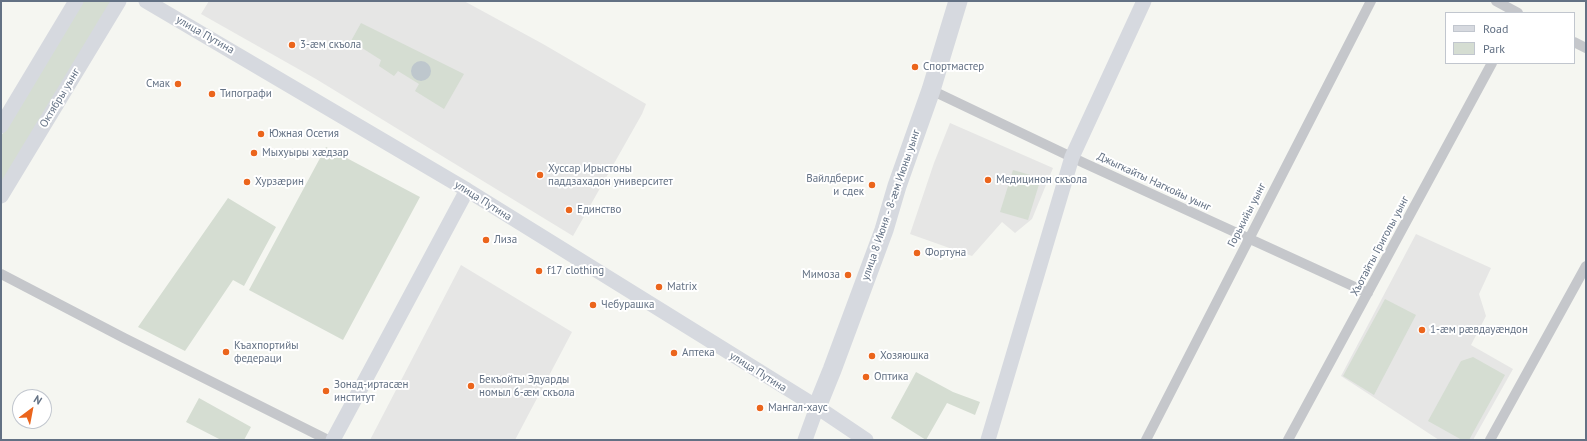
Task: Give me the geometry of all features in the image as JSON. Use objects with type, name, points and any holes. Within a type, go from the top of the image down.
[{"type":"highway","name":"улица 8 Июня - 8-ӕм Июны уынг","points":[[817,407],[881,237],[897,186],[931,90],[958,1]]},
{"type":"street","points":[[1,126],[76,1]]},
{"type":"street","name":"Октябры уынг","points":[[1,196],[120,1]]},
{"type":"street","name":"улица Путина","points":[[146,1],[467,190],[817,407],[866,440]]},
{"type":"street","points":[[988,440],[1072,157],[1144,1]]},
{"type":"street","name":"Горькийы уынг","points":[[1146,440],[1248,238],[1371,1]]},
{"type":"street","points":[[1496,1],[1516,12]]},
{"type":"street","points":[[1575,42],[1586,48]]},
{"type":"street","name":"Хъотайты Григолы уынг","points":[[1288,440],[1491,64]]},
{"type":"street","name":"Джыгкайты Нагкойы уынг","points":[[931,90],[1072,157],[1368,293]]},
{"type":"street","points":[[333,440],[467,190]]},
{"type":"street","points":[[1490,440],[1586,266]]},
{"type":"street","points":[[1,274],[124,338],[328,440]]},
{"type":"street","points":[[805,440],[817,407]]},
{"type":"shaded area","name":"Хуссар Ирыстоны паддзахадон университет","points":[[209,1],[464,1],[543,44],[646,104],[642,114],[573,236],[316,79],[201,14]]},
{"type":"shaded area","points":[[421,61],[428,64],[431,71],[428,78],[421,81],[414,78],[411,71],[414,64]]},
{"type":"shaded area","name":"Медицинон скъола","points":[[950,123],[1053,168],[1032,219],[1015,233],[1002,222],[972,256],[910,234],[934,163]]},
{"type":"shaded area","name":"1-æм рӕвдауӕндон","points":[[1416,234],[1491,268],[1479,294],[1486,316],[1471,345],[1513,369],[1473,440],[1439,440],[1341,376]]},
{"type":"shaded area","name":"Бекъойты Эдуарды номыл 6-æм скъола","points":[[461,265],[572,332],[515,440],[370,440]]},
{"type":"green space","points":[[82,1],[113,1],[1,187],[1,136]]},
{"type":"green space","points":[[361,23],[464,74],[444,109],[415,91],[419,84],[398,71],[394,76],[379,66],[381,60],[351,41]]},
{"type":"green space","points":[[326,147],[420,197],[343,340],[249,290]]},
{"type":"green space","points":[[1013,170],[1041,178],[1028,220],[1000,212]]},
{"type":"green space","points":[[228,198],[276,227],[244,286],[233,280],[185,351],[138,327]]},
{"type":"green space","points":[[1385,299],[1416,315],[1374,395],[1343,376]]},
{"type":"green space","points":[[1473,357],[1505,375],[1469,440],[1462,440],[1428,421],[1461,361]]},
{"type":"green space","points":[[916,372],[953,392],[980,402],[975,415],[947,403],[926,440],[891,418]]},
{"type":"green space","points":[[199,398],[251,427],[244,440],[221,440],[186,422]]},
{"type":"place","name":"3-æм скъола","points":[[292,45]]},
{"type":"place","name":"Спортмастер","points":[[915,67]]},
{"type":"place","name":"Смак","points":[[178,84]]},
{"type":"place","name":"Типографи","points":[[212,94]]},
{"type":"place","name":"Южная Осетия","points":[[261,134]]},
{"type":"place","name":"Мыхуыры хæдзар","points":[[254,153]]},
{"type":"place","name":"Хуссар Ирыстоны паддзахадон университет","points":[[540,175]]},
{"type":"place","name":"Медицинон скъола","points":[[988,180]]},
{"type":"place","name":"Хурзæрин","points":[[247,182]]},
{"type":"place","name":"Вайлдберис и сдек","points":[[872,185]]},
{"type":"place","name":"Единство","points":[[569,210]]},
{"type":"place","name":"Лиза","points":[[486,240]]},
{"type":"place","name":"Фортуна","points":[[917,253]]},
{"type":"place","name":"f17 clothing","points":[[539,271]]},
{"type":"place","name":"Мимоза","points":[[848,275]]},
{"type":"place","name":"Matrix","points":[[659,287]]},
{"type":"place","name":"Чебурашка","points":[[593,305]]},
{"type":"place","name":"1-æм рӕвдауӕндон","points":[[1422,330]]},
{"type":"place","name":"Къахпортийы федераци","points":[[226,352]]},
{"type":"place","name":"Аптека","points":[[674,353]]},
{"type":"place","name":"Хозяюшка","points":[[872,356]]},
{"type":"place","name":"Оптика","points":[[866,377]]},
{"type":"place","name":"Бекъойты Эдуарды номыл 6-æм скъола","points":[[471,386]]},
{"type":"place","name":"Зонад-иртасæн институт","points":[[326,391]]},
{"type":"place","name":"Мангал-хаус","points":[[760,408]]}]
